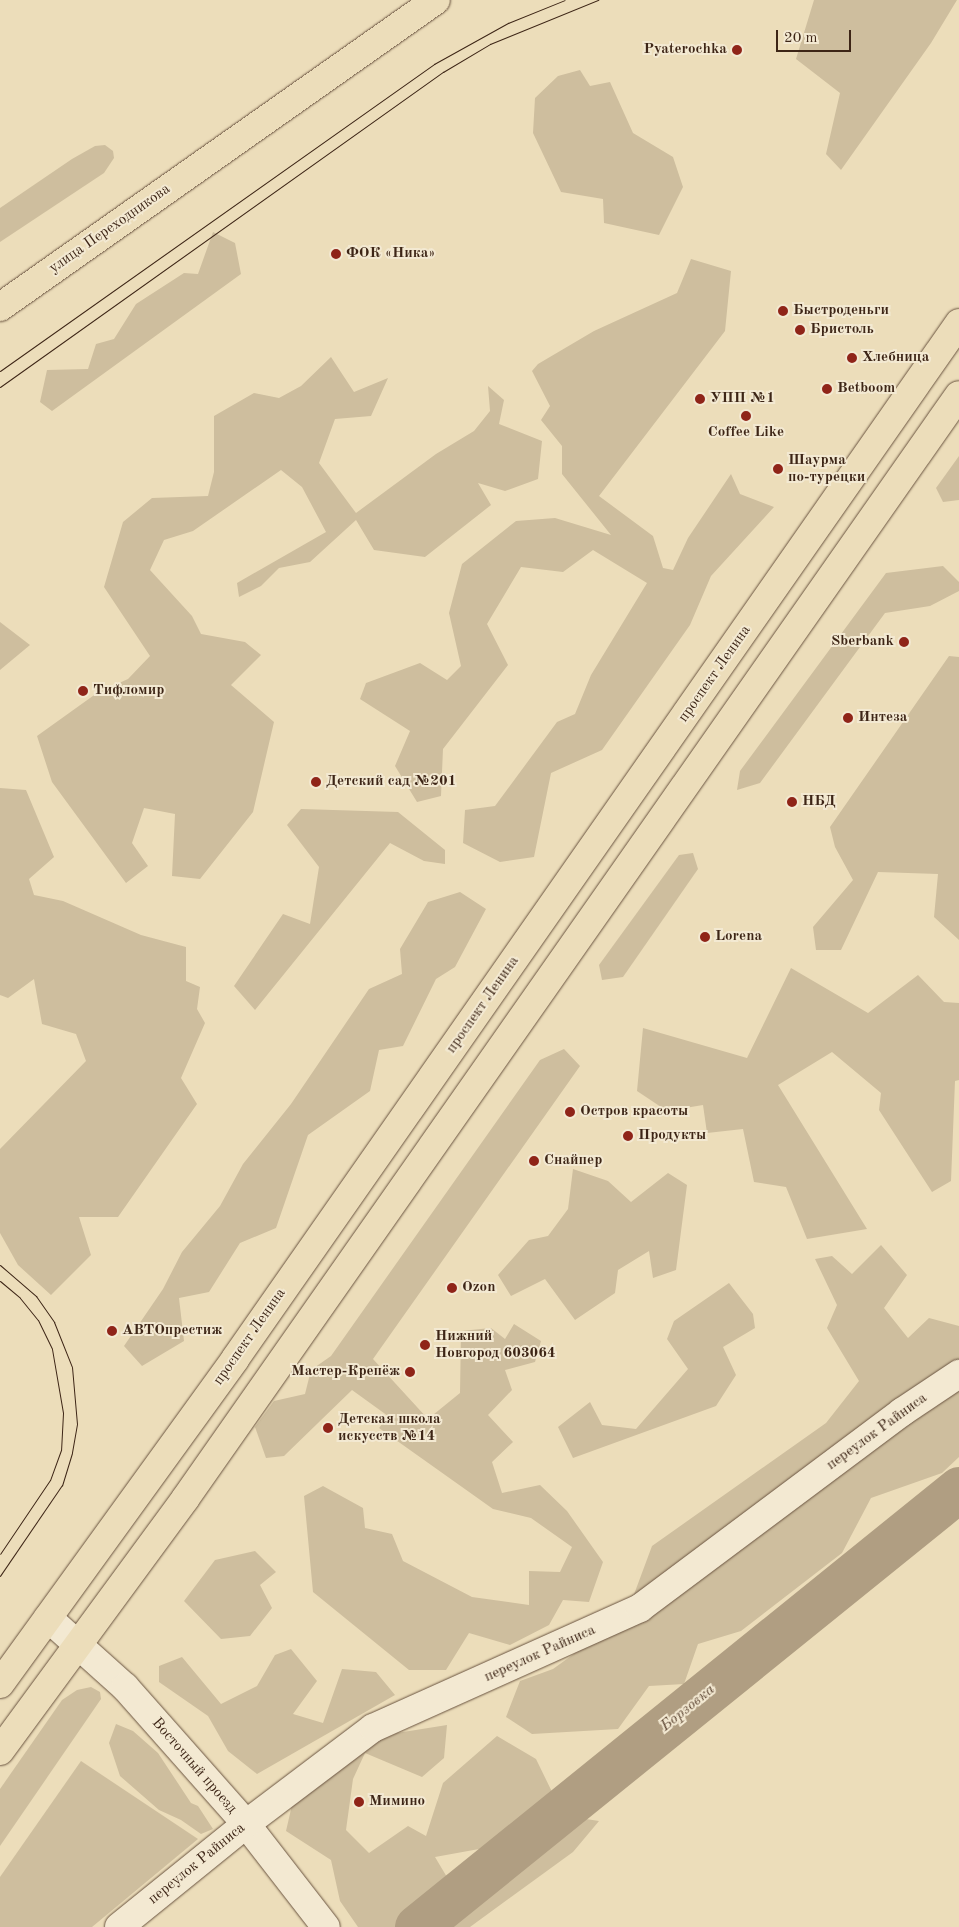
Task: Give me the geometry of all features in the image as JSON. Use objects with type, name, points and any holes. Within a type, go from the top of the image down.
[{"type":"main road","name":"улица Переходникова","points":[[0,307],[436,0]]},
{"type":"main road","name":"проспект Ленина","points":[[0,1684],[236,1359],[959,323]]},
{"type":"main road","points":[[0,1751],[185,1499],[540,997],[959,395]]},
{"type":"street","name":"переулок Райниса","points":[[119,1927],[246,1824],[373,1728],[640,1608],[902,1412],[959,1374]]},
{"type":"street","name":"Восточный проезд","points":[[48,1618],[125,1687],[246,1824],[326,1927]]},
{"type":"shaded area","points":[[814,0],[957,0],[931,43],[841,170],[826,154],[840,93],[796,59]]},
{"type":"shaded area","points":[[580,70],[590,86],[610,82],[633,133],[673,157],[683,187],[659,235],[604,223],[603,199],[561,192],[533,133],[535,98],[558,76]]},
{"type":"shaded area","points":[[105,145],[113,151],[114,158],[104,173],[0,242],[0,208],[72,159],[95,146]]},
{"type":"shaded area","points":[[213,232],[235,243],[241,274],[52,411],[40,402],[47,370],[88,369],[96,344],[114,339],[136,304],[184,273],[198,274]]},
{"type":"shaded area","points":[[691,259],[731,271],[725,331],[599,496],[653,536],[663,568],[673,570],[688,538],[731,474],[740,494],[774,507],[711,576],[690,625],[602,750],[551,773],[534,857],[500,862],[463,843],[465,810],[495,806],[557,722],[575,714],[591,675],[647,583],[593,550],[563,572],[521,567],[487,624],[508,665],[443,749],[441,796],[417,802],[395,766],[410,731],[360,699],[366,683],[420,663],[447,680],[461,666],[449,613],[462,564],[516,521],[555,518],[611,535],[562,474],[562,446],[541,420],[550,406],[532,371],[538,364],[594,331],[677,293]]},
{"type":"shaded area","points":[[331,357],[354,392],[388,378],[371,416],[335,419],[319,463],[356,513],[436,454],[474,431],[490,411],[488,386],[504,400],[499,424],[542,441],[538,479],[505,491],[478,483],[491,505],[425,557],[374,550],[356,520],[310,562],[279,568],[261,586],[239,597],[237,583],[326,532],[302,487],[281,470],[193,531],[164,540],[150,570],[192,616],[201,634],[245,642],[261,655],[231,685],[274,722],[253,812],[200,879],[172,876],[175,814],[144,808],[132,843],[148,866],[126,883],[52,782],[37,736],[97,693],[128,679],[150,656],[104,587],[123,522],[152,498],[208,496],[214,472],[214,416],[254,393],[279,398],[301,386]]},
{"type":"shaded area","points":[[959,456],[959,500],[943,502],[936,488]]},
{"type":"shaded area","points":[[943,566],[959,582],[959,591],[930,606],[885,613],[760,783],[737,790],[740,771],[886,573]]},
{"type":"shaded area","points":[[0,622],[30,645],[0,670]]},
{"type":"shaded area","points":[[949,656],[959,657],[959,940],[934,917],[938,874],[878,872],[841,950],[816,950],[813,927],[853,880],[835,847],[830,827]]},
{"type":"shaded area","points":[[0,788],[26,790],[54,857],[29,879],[34,895],[63,901],[141,935],[186,947],[186,981],[200,987],[197,1009],[205,1023],[181,1078],[197,1104],[118,1217],[79,1217],[91,1255],[51,1295],[18,1265],[0,1233],[0,1149],[86,1061],[76,1034],[42,1024],[34,979],[8,998],[0,995]]},
{"type":"shaded area","points":[[301,809],[398,812],[445,850],[445,864],[424,861],[390,843],[255,1010],[234,986],[283,914],[310,924],[319,867],[287,825]]},
{"type":"shaded area","points":[[693,853],[698,869],[623,977],[602,980],[599,965],[679,855]]},
{"type":"shaded area","points":[[460,892],[486,909],[455,967],[436,979],[403,1046],[379,1050],[370,1091],[308,1135],[276,1228],[240,1243],[209,1292],[179,1298],[184,1341],[142,1366],[124,1346],[163,1289],[182,1252],[220,1206],[243,1164],[291,1104],[369,989],[402,974],[400,949],[428,902]]},
{"type":"shaded area","points":[[791,968],[868,1013],[918,975],[944,1002],[959,1003],[959,1080],[955,1081],[951,1181],[932,1192],[879,1110],[881,1093],[832,1052],[778,1085],[867,1229],[807,1239],[786,1187],[754,1182],[743,1129],[707,1133],[703,1105],[667,1111],[637,1091],[643,1028],[747,1058]]},
{"type":"shaded area","points":[[564,1049],[580,1066],[373,1359],[428,1419],[460,1393],[461,1331],[491,1328],[505,1339],[514,1324],[541,1341],[535,1362],[505,1370],[512,1390],[488,1415],[513,1442],[492,1462],[502,1493],[540,1485],[567,1511],[603,1562],[589,1602],[563,1600],[549,1625],[510,1645],[469,1633],[446,1670],[409,1670],[313,1592],[304,1496],[323,1486],[363,1508],[365,1528],[392,1534],[403,1561],[472,1597],[529,1605],[529,1571],[560,1572],[572,1547],[531,1518],[493,1509],[379,1428],[388,1416],[352,1390],[284,1456],[266,1458],[255,1427],[274,1401],[305,1394],[311,1370],[331,1356],[540,1060]]},
{"type":"shaded area","points":[[573,1169],[608,1181],[631,1202],[668,1173],[687,1185],[676,1270],[653,1278],[649,1251],[618,1270],[615,1293],[575,1320],[545,1279],[511,1296],[498,1275],[529,1240],[548,1236],[568,1209]]},
{"type":"shaded area","points":[[881,1245],[907,1275],[884,1308],[908,1338],[929,1318],[959,1326],[959,1457],[942,1473],[871,1498],[842,1553],[741,1631],[698,1644],[684,1684],[649,1686],[618,1729],[532,1734],[506,1717],[520,1681],[553,1669],[585,1646],[620,1632],[652,1546],[826,1423],[859,1381],[827,1328],[837,1305],[815,1259],[832,1256],[852,1274]]},
{"type":"shaded area","points":[[729,1283],[753,1314],[755,1328],[723,1347],[736,1375],[716,1406],[573,1458],[558,1427],[590,1402],[602,1425],[636,1429],[688,1369],[667,1339],[674,1321]]},
{"type":"shaded area","points":[[255,1551],[276,1572],[260,1585],[272,1608],[250,1636],[221,1639],[184,1601],[215,1560]]},
{"type":"shaded area","points":[[291,1649],[317,1681],[293,1714],[323,1723],[342,1669],[376,1672],[395,1695],[257,1774],[228,1751],[208,1716],[159,1682],[159,1666],[182,1657],[221,1704],[257,1686],[275,1655]]},
{"type":"shaded area","points":[[91,1687],[100,1692],[101,1699],[0,1846],[0,1789],[62,1700],[77,1690]]},
{"type":"shaded area","points":[[116,1724],[133,1731],[158,1753],[191,1803],[198,1806],[213,1829],[201,1834],[181,1820],[159,1810],[120,1776],[109,1743]]},
{"type":"shaded area","points":[[447,1725],[444,1758],[422,1777],[365,1753],[353,1779],[346,1830],[369,1853],[408,1826],[426,1836],[443,1783],[497,1736],[536,1759],[555,1798],[490,1847],[435,1857],[466,1909],[586,1819],[599,1821],[573,1852],[470,1927],[358,1927],[340,1901],[331,1860],[286,1831],[292,1805],[359,1749],[397,1733]]},
{"type":"shaded area","points":[[81,1761],[198,1839],[92,1927],[0,1927],[0,1877]]},
{"type":"waterway","name":"Борзовка","points":[[417,1927],[959,1489]]},
{"type":"tram line","points":[[0,371],[434,64],[508,23],[565,0]]},
{"type":"tram line","points":[[0,387],[443,72],[490,44],[598,0]]},
{"type":"tram line","points":[[0,1265],[36,1296],[54,1322],[72,1367],[77,1424],[72,1453],[62,1485],[0,1576]]},
{"type":"tram line","points":[[0,1281],[20,1298],[38,1320],[52,1349],[63,1413],[61,1450],[50,1480],[0,1554]]},
{"type":"place","name":"Pyaterochka","points":[[737,50]]},
{"type":"place","name":"ФОК «Ника»","points":[[336,254]]},
{"type":"place","name":"Быстроденьги","points":[[783,311]]},
{"type":"place","name":"Бристоль","points":[[800,330]]},
{"type":"place","name":"Хлебница","points":[[852,358]]},
{"type":"place","name":"Betboom","points":[[827,389]]},
{"type":"place","name":"УПП №1","points":[[700,399]]},
{"type":"place","name":"Coffee Like","points":[[746,416]]},
{"type":"place","name":"Шаурма по-турецки","points":[[778,469]]},
{"type":"place","name":"Sberbank","points":[[904,642]]},
{"type":"place","name":"Тифломир","points":[[83,691]]},
{"type":"place","name":"Интеза","points":[[848,718]]},
{"type":"place","name":"Детский сад №201","points":[[316,782]]},
{"type":"place","name":"НБД","points":[[792,802]]},
{"type":"place","name":"Lorena","points":[[705,937]]},
{"type":"place","name":"Остров красоты","points":[[570,1112]]},
{"type":"place","name":"Продукты","points":[[628,1136]]},
{"type":"place","name":"Снайпер","points":[[534,1161]]},
{"type":"place","name":"Ozon","points":[[452,1288]]},
{"type":"place","name":"АВТОпрестиж","points":[[112,1331]]},
{"type":"place","name":"Нижний Новгород 603064","points":[[425,1345]]},
{"type":"place","name":"Мастер-Крепёж","points":[[410,1372]]},
{"type":"place","name":"Детская школа искусств №14","points":[[328,1428]]},
{"type":"place","name":"Мимино","points":[[359,1802]]}]
